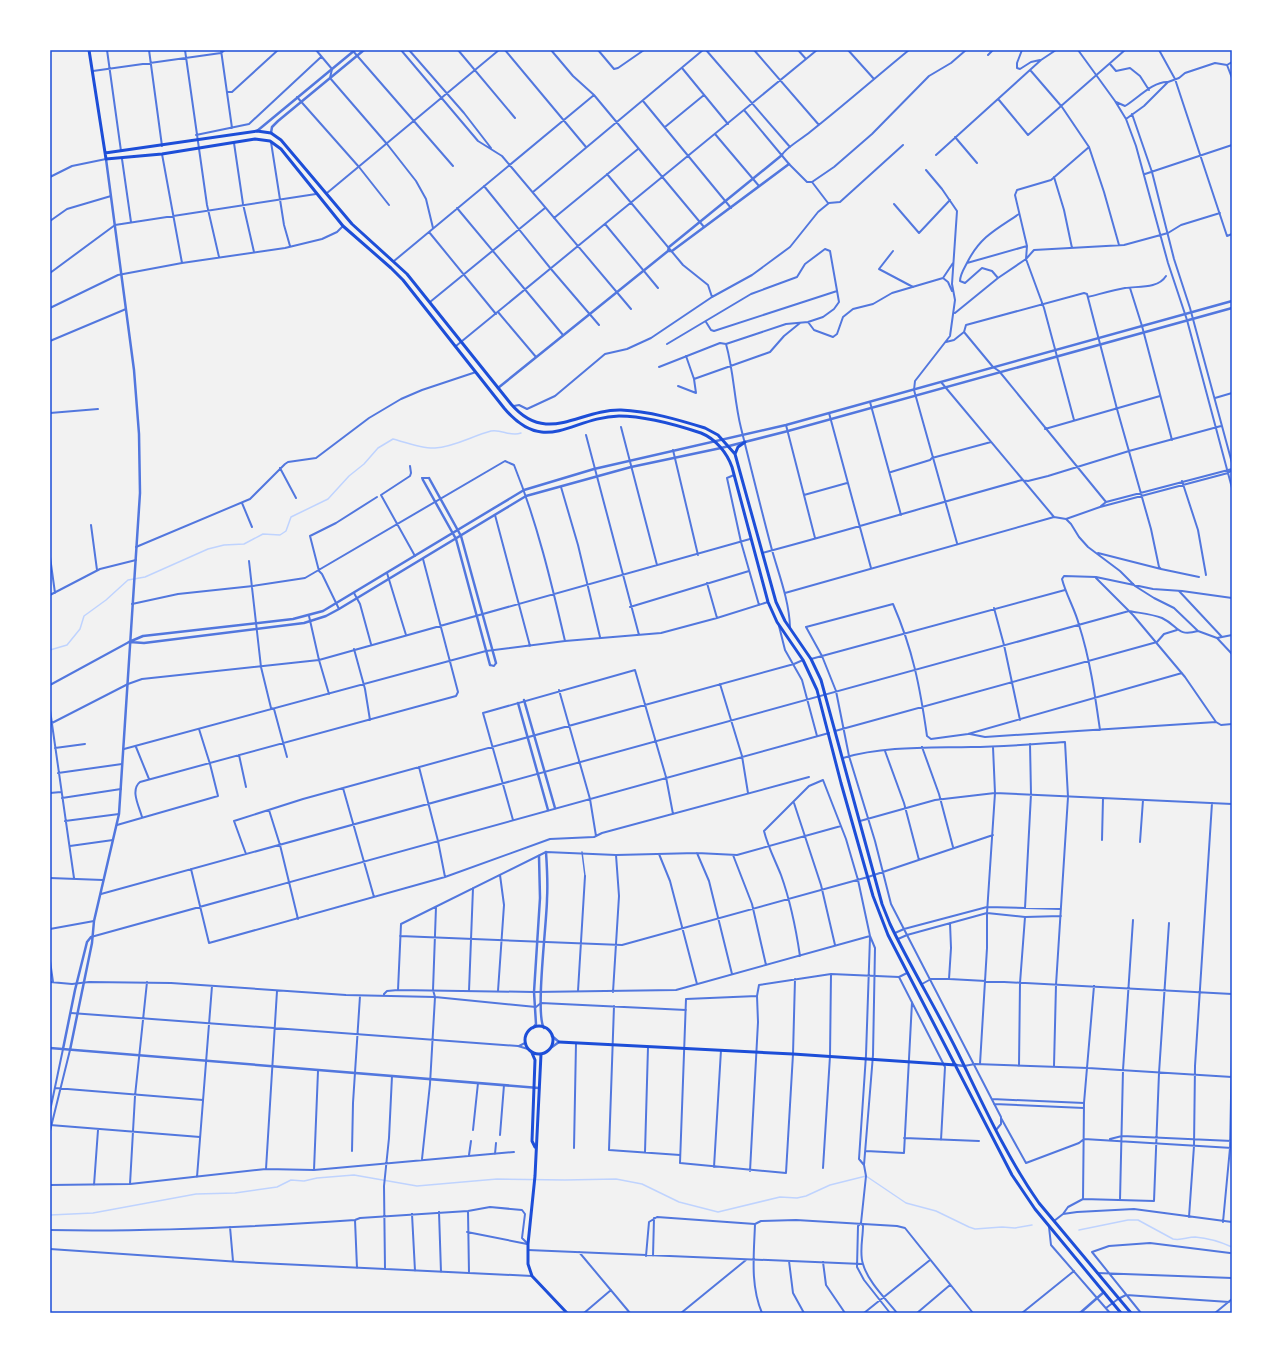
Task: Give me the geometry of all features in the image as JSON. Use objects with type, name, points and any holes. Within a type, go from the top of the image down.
[{"type":"main road","points":[[89,50],[106,159],[122,159],[162,154],[259,139],[270,141],[281,150],[343,226],[398,276],[516,422],[533,431],[549,432],[621,416],[705,434],[716,442],[721,448],[730,461],[768,602],[777,622],[803,660],[819,697],[868,877],[881,919],[1012,1175],[1048,1226],[1121,1313]]},
{"type":"main road","points":[[105,153],[162,146],[257,131],[271,133],[288,147],[352,224],[394,261],[430,302],[513,406],[529,420],[545,425],[558,424],[614,410],[636,412],[705,428],[724,440],[735,454],[740,469],[761,553],[776,602],[790,628],[811,659],[826,694],[842,759],[884,910],[895,934],[996,1130],[1027,1185],[1054,1221],[1131,1313]]},
{"type":"main road","points":[[735,454],[738,447],[745,442]]},
{"type":"main road","points":[[532,1053],[541,1054],[552,1047],[552,1036],[544,1028],[533,1028],[528,1033],[525,1043],[535,1059],[532,1141],[535,1147]]},
{"type":"main road","points":[[559,1042],[830,1056],[956,1065]]},
{"type":"main road","points":[[541,1054],[538,1088],[537,1141],[535,1147],[533,1208],[528,1244],[528,1264],[532,1276],[567,1313]]},
{"type":"street","points":[[107,50],[121,151]]},
{"type":"street","points":[[149,50],[162,146]]},
{"type":"street","points":[[185,50],[198,148],[208,210],[218,257]]},
{"type":"street","points":[[221,50],[232,128]]},
{"type":"street","points":[[93,71],[221,53],[225,50]]},
{"type":"street","points":[[227,92],[232,92],[278,50]]},
{"type":"street","points":[[316,50],[332,69]]},
{"type":"street","points":[[271,133],[274,125],[364,50]]},
{"type":"street","points":[[401,50],[478,141],[502,156],[510,164],[577,247],[631,309]]},
{"type":"street","points":[[409,50],[491,149]]},
{"type":"street","points":[[458,50],[476,69],[515,118]]},
{"type":"street","points":[[327,194],[499,50]]},
{"type":"street","points":[[505,50],[586,147]]},
{"type":"street","points":[[551,50],[573,76],[594,96],[704,227]]},
{"type":"street","points":[[598,50],[614,69],[618,68],[644,50]]},
{"type":"street","points":[[533,192],[704,50],[790,147]]},
{"type":"street","points":[[754,50],[819,125]]},
{"type":"street","points":[[798,50],[806,59]]},
{"type":"street","points":[[456,346],[525,291],[817,50]]},
{"type":"street","points":[[848,50],[874,79]]},
{"type":"street","points":[[498,388],[644,271],[668,251],[669,247],[782,155],[785,150],[819,125],[908,50]]},
{"type":"street","points":[[744,110],[789,164],[807,182],[812,182],[834,167],[872,134],[929,76],[951,63],[966,50]]},
{"type":"street","points":[[988,55],[993,50]]},
{"type":"street","points":[[1022,50],[1017,63],[1017,68],[1020,69],[1031,62],[1041,60]]},
{"type":"street","points":[[936,155],[999,100],[1041,60],[1056,50]]},
{"type":"street","points":[[1078,50],[1098,76],[1126,119],[1136,146],[1145,174],[1168,263],[1187,320],[1232,488]]},
{"type":"street","points":[[999,100],[1028,135],[1098,76],[1126,50]]},
{"type":"street","points":[[1158,50],[1175,79],[1202,156],[1227,236],[1232,234]]},
{"type":"street","points":[[257,131],[354,51],[453,166]]},
{"type":"street","points":[[196,135],[249,124],[322,57]]},
{"type":"street","points":[[1126,119],[1144,106],[1168,82],[1215,63],[1228,65],[1232,62]]},
{"type":"street","points":[[1110,64],[1116,71],[1130,68],[1140,76],[1149,90]]},
{"type":"street","points":[[1228,65],[1232,78]]},
{"type":"street","points":[[682,68],[728,124]]},
{"type":"street","points":[[330,78],[332,69]]},
{"type":"street","points":[[1031,71],[1062,107],[1089,147],[1119,245]]},
{"type":"street","points":[[330,78],[387,144],[416,181],[424,195],[433,228]]},
{"type":"street","points":[[1115,102],[1125,106],[1162,82],[1168,82]]},
{"type":"street","points":[[665,127],[704,95]]},
{"type":"street","points":[[394,261],[594,96]]},
{"type":"street","points":[[297,97],[359,167],[389,205]]},
{"type":"street","points":[[643,100],[731,208]]},
{"type":"street","points":[[1132,114],[1152,172],[1174,259],[1193,318],[1232,463]]},
{"type":"street","points":[[715,134],[759,186]]},
{"type":"street","points":[[955,138],[977,163]]},
{"type":"street","points":[[270,141],[284,225],[290,247]]},
{"type":"street","points":[[234,143],[243,204],[254,252]]},
{"type":"street","points":[[513,406],[519,406],[527,409],[556,396],[605,354],[627,349],[651,338],[712,297],[752,275],[790,247],[818,212],[829,203],[840,202],[903,145]]},
{"type":"street","points":[[1145,174],[1232,145]]},
{"type":"street","points":[[1074,420],[1043,303],[1026,259],[1027,246],[1014,195],[1017,190],[1051,180],[1089,147]]},
{"type":"street","points":[[554,218],[638,149]]},
{"type":"street","points":[[162,154],[182,263]]},
{"type":"street","points":[[50,177],[72,166],[106,159],[137,402],[140,456],[140,493],[129,642],[122,789],[119,814],[105,880],[94,921],[91,937],[92,943],[70,1050],[50,1131]]},
{"type":"street","points":[[122,159],[131,222]]},
{"type":"street","points":[[668,251],[672,251],[789,164]]},
{"type":"street","points":[[926,170],[957,211],[958,217],[953,262],[953,294]]},
{"type":"street","points":[[607,174],[630,204],[669,247],[683,265],[708,286],[712,297]]},
{"type":"street","points":[[1054,177],[1064,210],[1072,248]]},
{"type":"street","points":[[812,182],[829,203]]},
{"type":"street","points":[[484,186],[550,269],[599,325]]},
{"type":"street","points":[[50,273],[115,225],[243,204],[317,194]]},
{"type":"street","points":[[50,221],[67,209],[111,196]]},
{"type":"street","points":[[894,204],[919,233],[950,200]]},
{"type":"street","points":[[457,208],[563,335]]},
{"type":"street","points":[[430,302],[545,208]]},
{"type":"street","points":[[954,314],[998,278],[1026,259],[1034,250],[1119,245],[1168,233],[1181,225],[1220,213]]},
{"type":"street","points":[[998,278],[992,271],[982,268],[968,280],[962,283],[960,281],[960,277],[973,251],[987,235],[1019,214]]},
{"type":"street","points":[[605,224],[658,288]]},
{"type":"street","points":[[50,308],[118,275],[218,257],[290,247],[322,239],[343,226]]},
{"type":"street","points":[[429,232],[536,357]]},
{"type":"street","points":[[967,263],[1027,246]]},
{"type":"street","points":[[659,367],[720,343],[726,344],[786,324],[808,322],[823,317],[834,310],[839,302],[830,250],[825,249],[805,264],[797,277],[751,294],[721,310],[706,322],[667,344]]},
{"type":"street","points":[[893,251],[879,269],[913,287]]},
{"type":"street","points":[[808,322],[814,330],[833,337],[837,334],[843,317],[847,312],[873,304],[892,293],[943,278],[953,262]]},
{"type":"street","points":[[1088,297],[1158,283],[1166,276]]},
{"type":"street","points":[[943,278],[948,282],[955,300],[950,336],[915,381],[914,390],[944,502],[957,543]]},
{"type":"street","points":[[1130,288],[1142,326],[1172,440]]},
{"type":"street","points":[[706,322],[711,330],[714,331],[837,290]]},
{"type":"street","points":[[946,342],[954,340],[964,332],[966,325],[1043,303],[1084,293],[1087,294],[1161,570]]},
{"type":"street","points":[[50,685],[129,642],[143,636],[256,624],[309,616],[337,604],[524,490],[594,469],[786,425],[1232,301]]},
{"type":"street","points":[[129,642],[144,643],[257,630],[310,622],[339,609],[526,496],[631,467],[721,448],[788,431],[944,388],[999,371],[1232,308]]},
{"type":"street","points":[[50,341],[126,309]]},
{"type":"street","points":[[694,379],[770,352],[784,336],[801,322]]},
{"type":"street","points":[[964,332],[993,367],[999,371],[1106,502]]},
{"type":"street","points":[[726,344],[732,366],[735,395],[743,436],[784,593],[789,614],[790,628]]},
{"type":"street","points":[[678,386],[696,393],[694,379],[686,356]]},
{"type":"street","points":[[136,547],[250,499],[280,468],[288,462],[316,458],[369,418],[401,399],[422,390],[476,372]]},
{"type":"street","points":[[941,382],[944,388],[992,442],[1054,517]]},
{"type":"street","points":[[1215,398],[1232,393]]},
{"type":"street","points":[[1045,429],[1160,396]]},
{"type":"street","points":[[870,402],[902,515]]},
{"type":"street","points":[[50,412],[98,409]]},
{"type":"street","points":[[829,413],[858,525],[871,568]]},
{"type":"street","points":[[786,425],[816,538]]},
{"type":"street","points":[[761,553],[858,525],[902,515],[1022,480],[1028,481],[1072,470],[1076,466],[1221,426]]},
{"type":"street","points":[[621,427],[657,565]]},
{"type":"street","points":[[586,435],[630,606],[639,635]]},
{"type":"street","points":[[891,472],[930,460],[932,458],[992,442]]},
{"type":"street","points":[[673,450],[698,555]]},
{"type":"street","points":[[132,604],[178,594],[301,580],[319,571],[398,524],[440,497],[505,461],[514,465],[526,496],[554,593],[565,641]]},
{"type":"street","points":[[410,466],[410,476],[381,495],[415,556]]},
{"type":"street","points":[[280,468],[296,498]]},
{"type":"street","points":[[1100,507],[1106,502],[1226,469],[1232,469]]},
{"type":"street","points":[[1066,520],[1100,507],[1228,473],[1232,469]]},
{"type":"street","points":[[734,475],[727,478],[741,542],[759,604]]},
{"type":"street","points":[[422,478],[429,478],[461,536],[493,650],[496,662],[494,666],[490,664],[486,651],[456,539],[422,480],[422,478]]},
{"type":"street","points":[[559,479],[578,545],[600,638]]},
{"type":"street","points":[[1182,481],[1198,530],[1206,576]]},
{"type":"street","points":[[804,495],[847,483]]},
{"type":"street","points":[[339,609],[322,574],[319,571],[310,536],[336,523],[377,497]]},
{"type":"street","points":[[242,503],[252,527]]},
{"type":"street","points":[[495,515],[530,646]]},
{"type":"street","points":[[784,593],[957,543],[1054,517],[1066,520],[1072,524],[1078,537],[1120,571],[1135,586],[1174,608],[1198,631],[1217,638],[1232,654]]},
{"type":"street","points":[[91,525],[97,570]]},
{"type":"street","points":[[51,723],[128,684],[142,679],[319,660],[371,644],[554,593],[588,585],[622,574],[698,555],[750,539]]},
{"type":"street","points":[[1095,552],[1161,570],[1200,577]]},
{"type":"street","points":[[50,557],[55,593]]},
{"type":"street","points":[[142,817],[135,790],[136,786],[140,782],[456,696],[458,692],[423,559]]},
{"type":"street","points":[[50,595],[97,570],[136,560]]},
{"type":"street","points":[[249,561],[261,667],[266,693],[271,708],[274,709],[287,757]]},
{"type":"street","points":[[630,606],[749,572]]},
{"type":"street","points":[[387,573],[406,635]]},
{"type":"street","points":[[1100,730],[1089,661],[1079,624],[1062,579],[1066,575],[1096,578],[1135,586],[1164,590],[1178,590],[1232,598]]},
{"type":"street","points":[[1096,578],[1129,610],[1182,673],[1216,722],[1221,725],[1232,724]]},
{"type":"street","points":[[707,583],[717,618]]},
{"type":"street","points":[[811,659],[994,608],[1065,590]]},
{"type":"street","points":[[1178,590],[1222,637]]},
{"type":"street","points":[[354,593],[357,598],[371,644]]},
{"type":"street","points":[[124,750],[486,651],[565,641],[661,633],[768,602]]},
{"type":"street","points":[[1182,673],[968,734],[928,739],[916,669],[906,632],[893,604],[806,627],[822,656],[836,691],[845,729],[849,756],[868,818],[891,904],[1026,1163],[1079,1143],[1084,1138],[1110,1139],[1122,1142],[1231,1148]]},
{"type":"street","points":[[994,608],[1004,645],[1020,720]]},
{"type":"street","points":[[101,894],[819,697],[1129,610],[1163,618],[1178,630],[1188,634],[1198,631]]},
{"type":"street","points":[[309,616],[319,660],[329,694]]},
{"type":"street","points":[[777,622],[786,650],[802,680],[817,736]]},
{"type":"street","points":[[197,630],[198,637]]},
{"type":"street","points":[[835,731],[1156,642],[1164,634],[1178,630]]},
{"type":"street","points":[[1217,638],[1232,635]]},
{"type":"street","points":[[354,649],[370,720]]},
{"type":"street","points":[[246,854],[234,821],[343,788],[794,664],[803,660]]},
{"type":"street","points":[[514,820],[483,713],[559,690],[635,670],[666,778],[673,814]]},
{"type":"street","points":[[720,684],[730,721],[742,756],[748,793]]},
{"type":"street","points":[[559,690],[590,799],[596,836]]},
{"type":"street","points":[[524,700],[536,735],[555,808]]},
{"type":"street","points":[[518,703],[529,737],[548,810]]},
{"type":"street","points":[[50,710],[74,878]]},
{"type":"street","points":[[968,734],[985,737],[1216,722]]},
{"type":"street","points":[[117,824],[218,796],[199,729]]},
{"type":"street","points":[[50,1111],[77,983],[87,942],[91,937],[742,756],[829,734]]},
{"type":"street","points":[[842,759],[849,756],[922,747],[993,747],[1066,742],[1068,797],[1056,985],[1054,1066]]},
{"type":"street","points":[[55,748],[85,744]]},
{"type":"street","points":[[1025,908],[1031,794],[1030,744]]},
{"type":"street","points":[[136,746],[149,779]]},
{"type":"street","points":[[922,747],[940,799],[953,848]]},
{"type":"street","points":[[980,1064],[988,948],[987,907],[995,793],[993,747]]},
{"type":"street","points":[[885,751],[906,808],[919,860]]},
{"type":"street","points":[[239,755],[246,786]]},
{"type":"street","points":[[58,773],[123,764]]},
{"type":"street","points":[[419,767],[438,840],[445,877]]},
{"type":"street","points":[[191,869],[209,943],[445,877],[550,839],[596,836],[602,833],[809,777]]},
{"type":"street","points":[[800,956],[788,899],[781,875],[768,846],[764,832],[809,786],[822,780],[841,826],[858,880],[870,936],[866,1059],[859,1159],[864,1165]]},
{"type":"street","points":[[343,788],[374,897]]},
{"type":"street","points":[[62,798],[122,789]]},
{"type":"street","points":[[50,793],[61,792]]},
{"type":"street","points":[[860,821],[940,799],[995,793],[1232,804]]},
{"type":"street","points":[[1102,840],[1103,798]]},
{"type":"street","points":[[1140,842],[1143,800]]},
{"type":"street","points":[[794,803],[823,889],[835,945]]},
{"type":"street","points":[[1189,1217],[1194,1146],[1194,1074],[1212,803]]},
{"type":"street","points":[[269,810],[280,845],[298,919]]},
{"type":"street","points":[[65,821],[119,814]]},
{"type":"street","points":[[398,990],[401,924],[546,852],[582,852],[616,855],[697,853],[734,855],[841,826]]},
{"type":"street","points":[[400,936],[501,939],[616,945],[684,928],[858,880],[992,835]]},
{"type":"street","points":[[69,846],[114,840]]},
{"type":"street","points":[[544,1028],[541,1023],[541,1003],[547,898],[546,852]]},
{"type":"street","points":[[578,991],[585,876],[582,852]]},
{"type":"street","points":[[697,853],[709,881],[732,974]]},
{"type":"street","points":[[658,854],[670,881],[684,928],[697,984]]},
{"type":"street","points":[[613,992],[619,877],[616,855]]},
{"type":"street","points":[[734,855],[746,885],[753,909],[766,965]]},
{"type":"street","points":[[533,1028],[536,1024],[534,992],[540,898],[539,856]]},
{"type":"street","points":[[498,991],[504,905],[500,875]]},
{"type":"street","points":[[50,878],[105,880]]},
{"type":"street","points":[[469,991],[473,888]]},
{"type":"street","points":[[422,1159],[430,1078],[435,996],[433,990],[436,907]]},
{"type":"street","points":[[895,934],[904,929],[987,907],[1061,909]]},
{"type":"street","points":[[898,939],[907,935],[987,913],[1026,917],[1061,916]]},
{"type":"street","points":[[1019,1066],[1020,983],[1026,917]]},
{"type":"street","points":[[1120,1200],[1123,1070],[1133,920]]},
{"type":"street","points":[[50,929],[94,921]]},
{"type":"street","points":[[949,979],[951,948],[950,923]]},
{"type":"street","points":[[1054,1221],[1063,1214],[1068,1207],[1083,1199],[1154,1201],[1158,1138],[1159,1073],[1169,923]]},
{"type":"street","points":[[384,994],[387,991],[398,990],[613,992],[676,990],[870,936]]},
{"type":"street","points":[[870,936],[876,948],[876,976],[872,1059],[864,1165],[866,1176],[862,1223],[864,1226],[862,1264],[884,1297],[897,1313]]},
{"type":"street","points":[[50,961],[54,982]]},
{"type":"street","points":[[750,1171],[757,1052],[757,996],[759,985],[831,974],[899,977],[908,972]]},
{"type":"street","points":[[823,1168],[830,1056],[831,974]]},
{"type":"street","points":[[899,977],[945,1067],[941,1140]]},
{"type":"street","points":[[757,996],[686,998],[680,1163],[714,1168],[786,1173],[793,1054],[795,979]]},
{"type":"street","points":[[922,984],[931,979],[949,979],[1232,994]]},
{"type":"street","points":[[50,982],[147,982],[360,996],[384,994],[435,996],[536,1007],[541,1003],[686,1010]]},
{"type":"street","points":[[130,1184],[135,1096],[147,982]]},
{"type":"street","points":[[198,1177],[212,986]]},
{"type":"street","points":[[1083,1199],[1084,1103],[1094,986]]},
{"type":"street","points":[[266,1169],[271,1067],[277,991]]},
{"type":"street","points":[[352,1151],[360,996]]},
{"type":"street","points":[[866,1151],[904,1153],[912,1002]]},
{"type":"street","points":[[614,1006],[609,1150],[681,1155]]},
{"type":"street","points":[[71,1012],[518,1046],[528,1049]]},
{"type":"street","points":[[552,1036],[559,1042],[552,1047]]},
{"type":"street","points":[[518,1046],[525,1043]]},
{"type":"street","points":[[574,1148],[576,1043]]},
{"type":"street","points":[[645,1152],[648,1047]]},
{"type":"street","points":[[50,1048],[140,1057],[355,1074],[430,1078],[538,1088]]},
{"type":"street","points":[[1224,1222],[1231,1148],[1232,1048]]},
{"type":"street","points":[[714,1168],[721,1050]]},
{"type":"street","points":[[956,1065],[964,1066],[980,1064],[1054,1066],[1231,1077]]},
{"type":"street","points":[[314,1170],[318,1071]]},
{"type":"street","points":[[385,1269],[384,1216],[392,1076]]},
{"type":"street","points":[[473,1130],[478,1082]]},
{"type":"street","points":[[500,1134],[504,1085]]},
{"type":"street","points":[[55,1088],[135,1096],[203,1100]]},
{"type":"street","points":[[992,1099],[1084,1103]]},
{"type":"street","points":[[994,1104],[1084,1108]]},
{"type":"street","points":[[996,1130],[1001,1124],[1001,1117]]},
{"type":"street","points":[[51,1125],[134,1133],[200,1137]]},
{"type":"street","points":[[94,1185],[98,1130]]},
{"type":"street","points":[[1110,1139],[1122,1136],[1231,1141]]},
{"type":"street","points":[[904,1138],[979,1140]]},
{"type":"street","points":[[469,1155],[471,1141]]},
{"type":"street","points":[[495,1154],[496,1143]]},
{"type":"street","points":[[50,1185],[130,1184],[266,1169],[314,1170],[422,1159],[514,1152]]},
{"type":"street","points":[[50,1230],[132,1231],[230,1227],[355,1220],[384,1216],[468,1211],[490,1207],[522,1210],[525,1214],[522,1238],[528,1244]]},
{"type":"street","points":[[1063,1214],[1134,1209],[1232,1222]]},
{"type":"street","points":[[468,1211],[469,1274]]},
{"type":"street","points":[[439,1212],[441,1272]]},
{"type":"street","points":[[412,1214],[415,1271]]},
{"type":"street","points":[[653,1256],[654,1218]]},
{"type":"street","points":[[646,1256],[649,1222],[654,1218],[755,1224],[761,1222],[796,1220],[862,1223],[905,1228],[971,1313]]},
{"type":"street","points":[[355,1220],[357,1268]]},
{"type":"street","points":[[862,1223],[858,1226],[857,1264],[859,1272],[890,1313]]},
{"type":"street","points":[[755,1224],[755,1288],[761,1312]]},
{"type":"street","points":[[1048,1226],[1051,1245],[1096,1299],[1110,1313]]},
{"type":"street","points":[[230,1227],[233,1261]]},
{"type":"street","points":[[468,1232],[528,1244]]},
{"type":"street","points":[[1141,1313],[1092,1252],[1109,1246],[1150,1243],[1230,1253]]},
{"type":"street","points":[[50,1249],[357,1268],[532,1276]]},
{"type":"street","points":[[528,1250],[862,1264]]},
{"type":"street","points":[[579,1252],[630,1313]]},
{"type":"street","points":[[681,1313],[746,1259]]},
{"type":"street","points":[[864,1313],[930,1260]]},
{"type":"street","points":[[789,1261],[793,1293],[804,1313]]},
{"type":"street","points":[[823,1262],[826,1285],[845,1313]]},
{"type":"street","points":[[1022,1313],[1074,1271]]},
{"type":"street","points":[[1097,1273],[1232,1278]]},
{"type":"street","points":[[917,1313],[950,1285]]},
{"type":"street","points":[[584,1313],[611,1290]]},
{"type":"street","points":[[1080,1313],[1104,1292]]},
{"type":"street","points":[[1106,1308],[1126,1295],[1229,1302]]},
{"type":"street","points":[[1215,1313],[1232,1299]]},
{"type":"waterway","points":[[50,650],[67,645],[80,629],[84,616],[106,600],[128,580],[145,577],[208,549],[224,545],[244,544],[263,534],[280,535],[286,531],[291,517],[328,499],[349,476],[364,464],[378,448],[393,439],[435,448],[456,444],[491,431],[513,434],[521,433]]},
{"type":"waterway","points":[[50,1215],[93,1213],[196,1194],[235,1193],[277,1187],[291,1180],[304,1181],[317,1178],[354,1175],[417,1186],[497,1179],[616,1179],[642,1184],[679,1202],[718,1212],[780,1197],[797,1198],[806,1196],[830,1185],[866,1176],[906,1203],[936,1211],[975,1229],[1002,1227],[1015,1228],[1032,1225]]},
{"type":"waterway","points":[[1079,1230],[1128,1220],[1138,1220],[1173,1239],[1179,1240],[1195,1237],[1214,1240],[1232,1247]]}]
